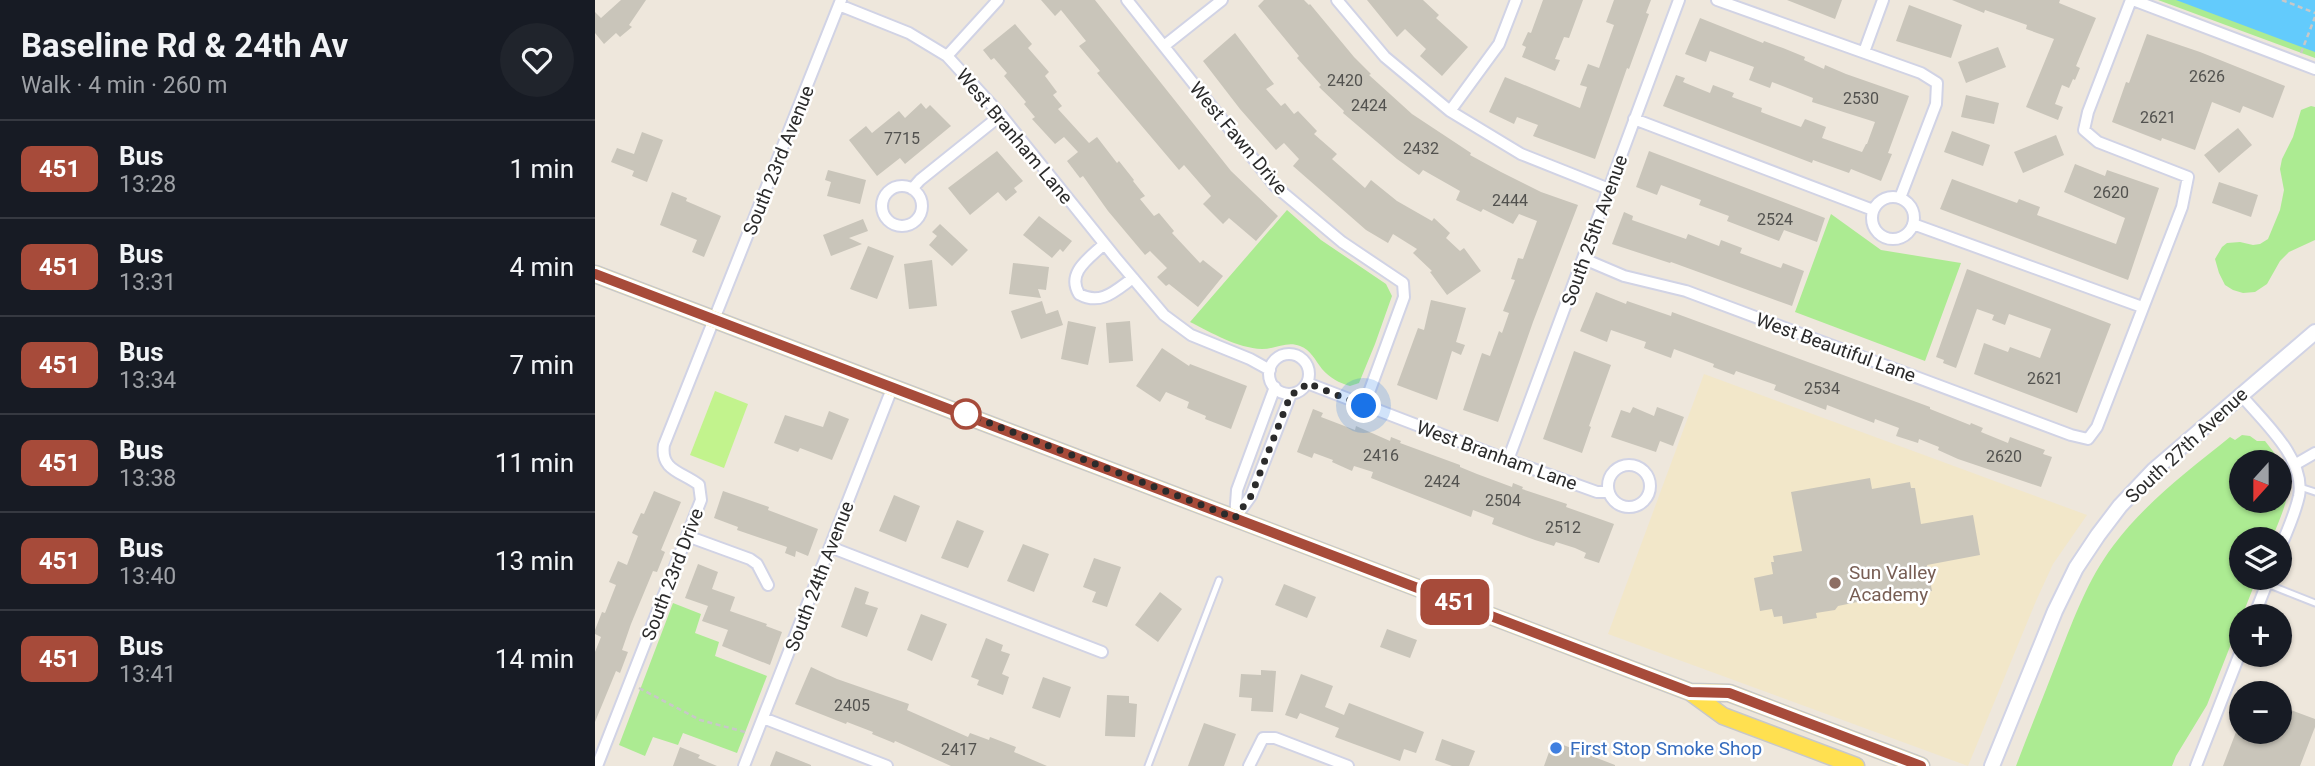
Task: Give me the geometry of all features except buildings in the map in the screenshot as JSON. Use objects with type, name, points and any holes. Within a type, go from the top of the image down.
[{"type":"main road","points":[[595,274],[1690,692],[1723,716],[1856,766]]},
{"type":"main road","points":[[1690,692],[1729,693],[1921,766]]},
{"type":"street","points":[[947,56],[998,0]]},
{"type":"street","name":"West Fawn Drive","points":[[1127,0],[1275,186],[1342,242],[1403,283],[1404,297],[1364,406]]},
{"type":"street","points":[[1164,46],[1221,0]]},
{"type":"street","points":[[1337,0],[1385,57],[1450,111],[1521,154],[1609,189]]},
{"type":"street","points":[[1450,111],[1499,44],[1516,0]]},
{"type":"street","name":"South 25th Avenue","points":[[1508,460],[1679,0]]},
{"type":"street","points":[[1717,0],[1921,73],[1937,83],[1936,104],[1899,198]]},
{"type":"street","points":[[1864,52],[1884,0]]},
{"type":"street","points":[[1913,224],[2142,307],[2182,207],[2188,177],[2098,142],[2084,130],[2088,112],[2132,0],[2315,69]]},
{"type":"street","name":"West Branham Lane","points":[[840,3],[909,33],[947,56],[1001,115],[1164,315],[1191,335],[1270,370]]},
{"type":"street","name":"South 23rd Avenue","points":[[713,319],[764,198],[840,3]]},
{"type":"street","points":[[912,189],[1001,115]]},
{"type":"street","points":[[1634,119],[1873,210]]},
{"type":"street","points":[[1899,198],[1911,208],[1913,224],[1907,234],[1889,239],[1874,228],[1871,216],[1881,200],[1899,198]]},
{"type":"street","points":[[1104,244],[1076,271],[1074,279],[1079,293],[1093,300],[1102,299],[1133,278]]},
{"type":"street","name":"West Beautiful Lane","points":[[1584,259],[1624,276],[1686,291],[2071,435],[2088,439],[2097,427],[2142,307]]},
{"type":"street","name":"South 23rd Drive","points":[[597,766],[701,500],[697,482],[668,466],[663,450],[713,319]]},
{"type":"street","name":"South 27th Avenue","points":[[1992,766],[2055,611],[2083,555],[2138,486],[2240,394],[2315,332]]},
{"type":"street","points":[[1296,356],[1306,364],[1309,377],[1307,383],[1300,391],[1282,393],[1275,387],[1270,370],[1277,359],[1296,356]]},
{"type":"street","name":"West Branham Lane","points":[[1307,383],[1508,460],[1597,492],[1609,492]]},
{"type":"street","name":"South 24th Avenue","points":[[744,766],[893,386]]},
{"type":"street","points":[[1235,518],[1237,490],[1275,387]]},
{"type":"street","points":[[1235,518],[1251,496],[1291,394]]},
{"type":"street","points":[[2240,394],[2296,464],[2300,487],[2289,527]]},
{"type":"street","points":[[2296,464],[2315,453]]},
{"type":"street","points":[[688,536],[750,559],[757,564],[768,585]]},
{"type":"street","points":[[830,547],[1102,652]]},
{"type":"street","points":[[2196,766],[2235,667]]},
{"type":"street","points":[[764,718],[887,766]]},
{"type":"street","points":[[1249,766],[1263,738],[1275,738],[1348,766]]},
{"type":"lane","points":[[2300,487],[2315,492]]},
{"type":"lane","points":[[1148,766],[1220,580]]},
{"type":"lane","points":[[2287,590],[2315,603]]},
{"type":"path","points":[[2282,0],[2315,15],[2298,62]]},
{"type":"path","points":[[630,683],[700,720],[756,736]]},
{"type":"shaded area","name":"Sun Valley Academy","points":[[1704,374],[2087,515],[2053,564],[1968,766],[1608,634]]},
{"type":"green space","points":[[2158,0],[2315,0],[2315,58]]},
{"type":"green space","points":[[2315,107],[2315,240],[2289,252],[2280,261],[2267,284],[2255,292],[2233,290],[2225,285],[2215,259],[2227,243],[2253,245],[2268,239],[2280,210],[2284,190],[2280,169],[2282,159],[2293,137],[2301,110]]},
{"type":"green space","points":[[1287,210],[1321,240],[1386,284],[1392,296],[1359,383],[1350,386],[1335,380],[1300,346],[1290,344],[1262,349],[1243,346],[1190,322]]},
{"type":"green space","points":[[1831,214],[1881,250],[1961,263],[1925,361],[1795,312]]},
{"type":"green space","points":[[715,391],[748,404],[724,468],[690,455]]},
{"type":"green space","points":[[2242,435],[2250,436],[2257,441],[2265,441],[2272,450],[2229,450],[2229,513],[2282,513],[2277,527],[2229,527],[2229,590],[2252,590],[2247,604],[2229,604],[2229,649],[2207,705],[2172,766],[2016,766],[2089,585],[2125,530],[2168,488],[2230,437],[2235,440]]},
{"type":"green space","points":[[673,603],[701,614],[695,633],[719,642],[715,656],[767,676],[737,753],[683,733],[678,745],[653,737],[645,756],[619,745]]},
{"type":"water","points":[[2176,0],[2315,0],[2315,52]]},
{"type":"bus line","name":"451","points":[[595,274],[1690,692],[1729,693],[1921,766]]},
{"type":"place","name":"Sun Valley Academy","points":[[1835,583]]},
{"type":"place","name":"First Stop Smoke Shop","points":[[1556,748]]},
{"type":"route","points":[[966,414],[1235,518],[1251,496],[1291,394],[1300,391],[1307,383],[1364,406]]}]
